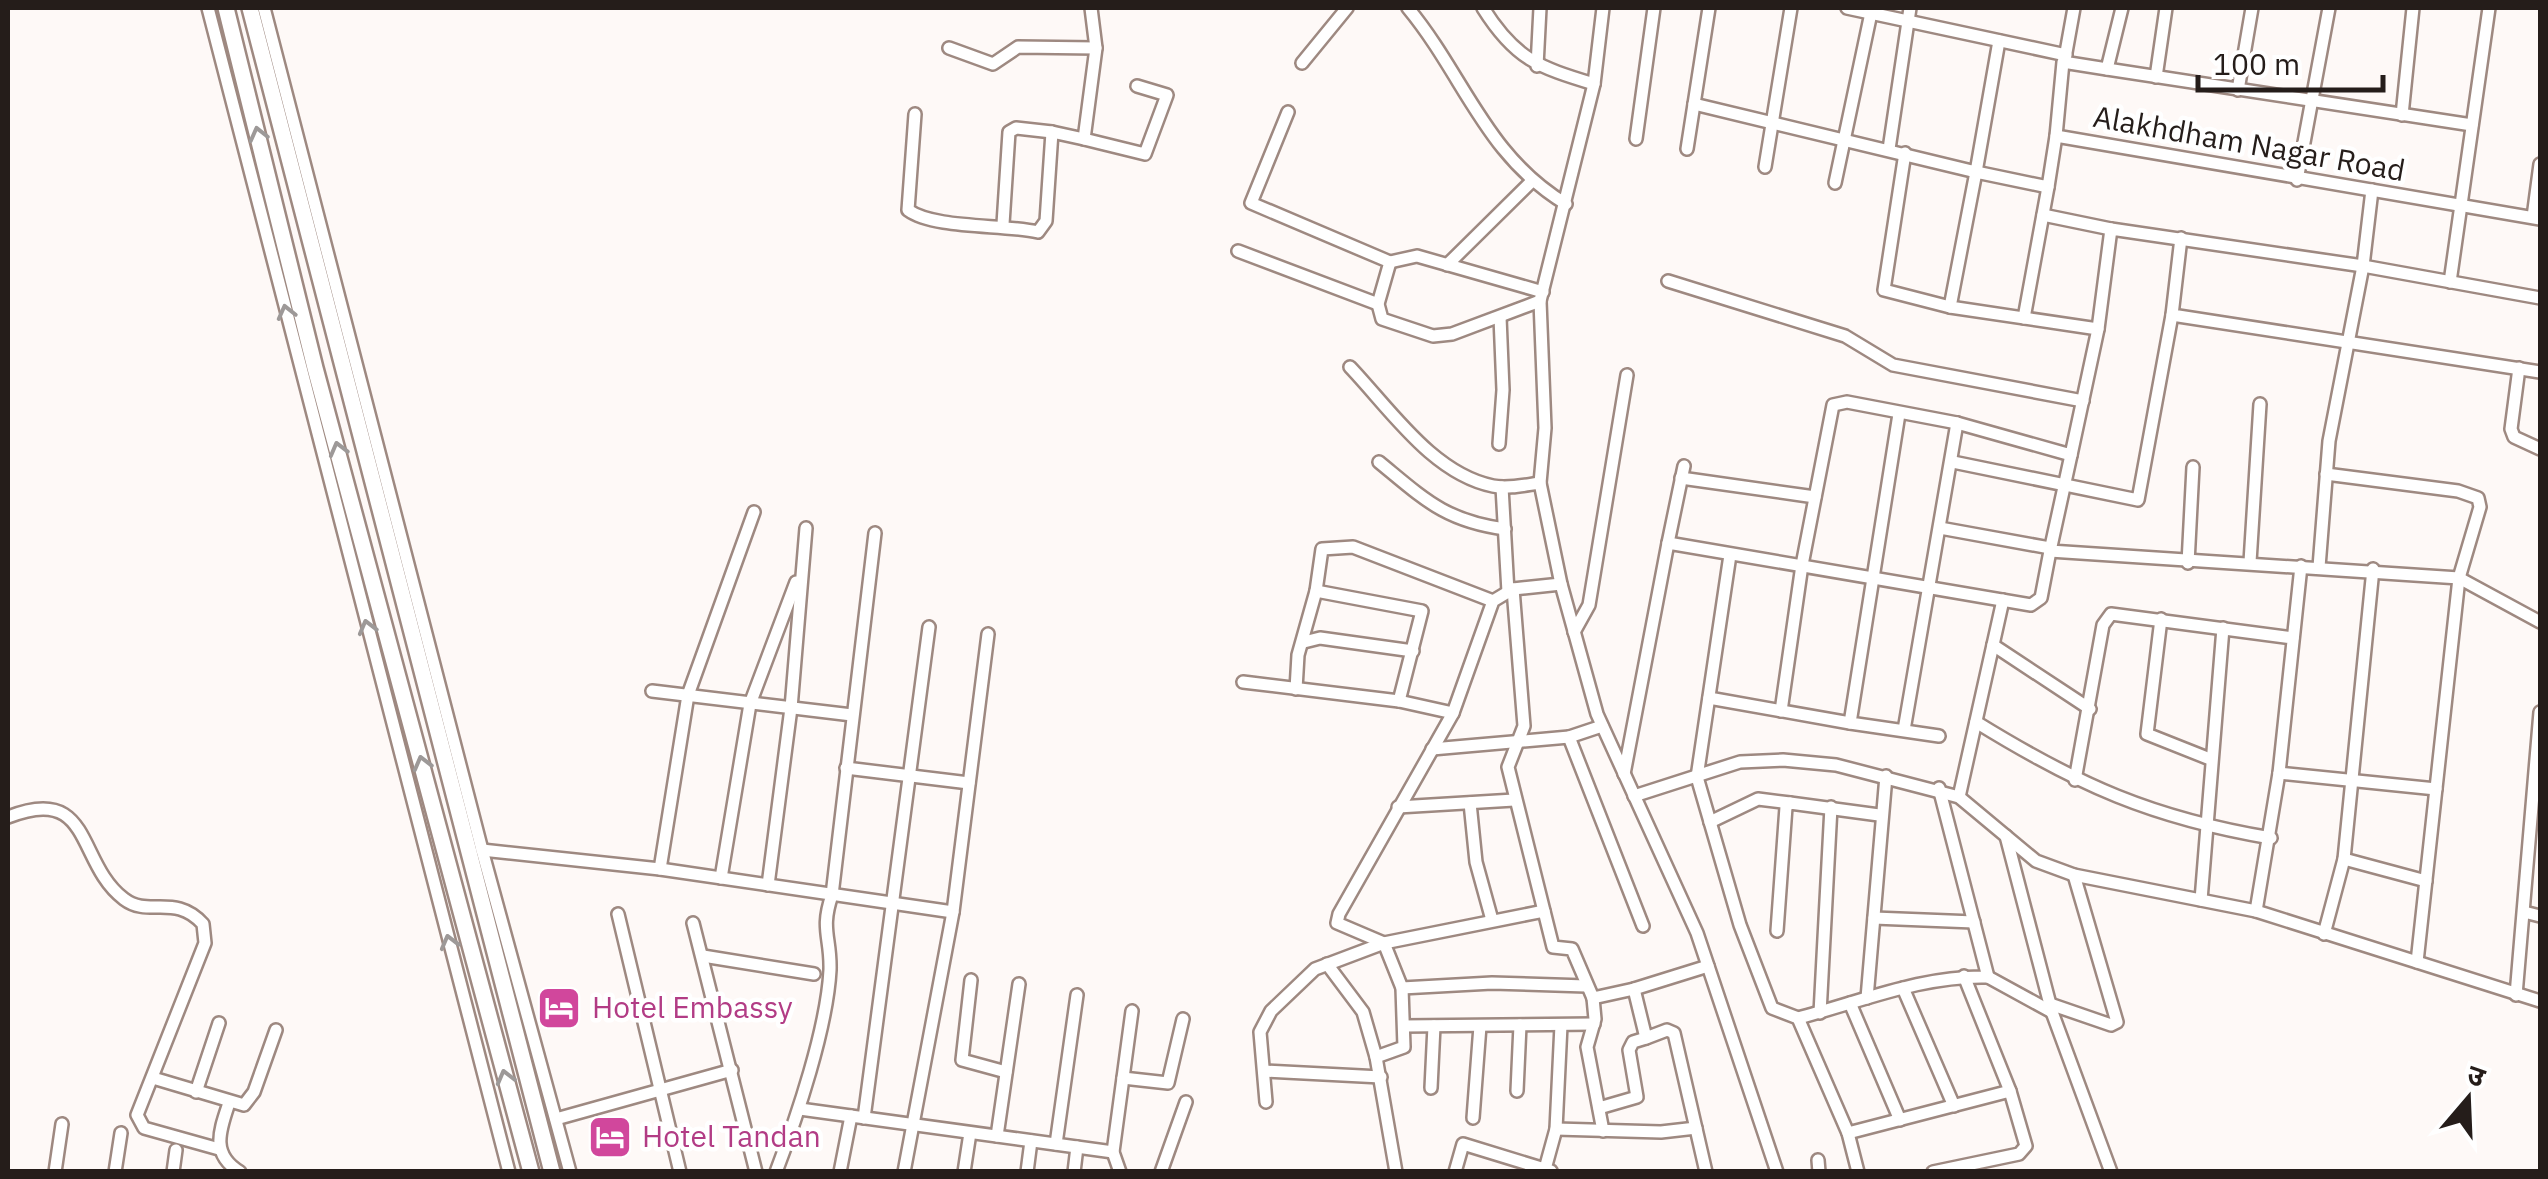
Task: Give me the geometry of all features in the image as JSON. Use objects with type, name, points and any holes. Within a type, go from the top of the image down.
[{"type":"main road","points":[[226,8],[315,368],[531,1172]]},
{"type":"main road","points":[[250,8],[552,1172]]},
{"type":"street","points":[[208,8],[509,1172]]},
{"type":"street","points":[[264,8],[482,850],[570,1172]]},
{"type":"street","points":[[1084,139],[1096,48],[1091,8]]},
{"type":"street","points":[[1302,63],[1347,8]]},
{"type":"street","points":[[1408,8],[1440,48],[1484,127],[1530,183],[1566,204]]},
{"type":"street","points":[[1483,8],[1510,46],[1537,66],[1594,84]]},
{"type":"street","points":[[1537,66],[1540,8]]},
{"type":"street","points":[[1603,8],[1594,84],[1542,296],[1546,428],[1540,483],[1561,584],[1602,726],[1657,838],[1708,966],[1776,1172]]},
{"type":"street","points":[[1636,139],[1654,8]]},
{"type":"street","points":[[1687,149],[1709,8]]},
{"type":"street","points":[[1764,168],[1791,8]]},
{"type":"street","points":[[1847,8],[1909,14],[2107,69],[2472,126]]},
{"type":"street","points":[[2056,136],[2074,8]]},
{"type":"street","points":[[2107,69],[2122,8]]},
{"type":"street","points":[[2156,77],[2166,8]]},
{"type":"street","points":[[2238,90],[2252,8]]},
{"type":"street","points":[[2297,180],[2329,8]]},
{"type":"street","points":[[2402,116],[2413,8]]},
{"type":"street","points":[[2450,282],[2490,8]]},
{"type":"street","points":[[1835,183],[1871,13]]},
{"type":"street","points":[[1888,149],[1909,14]]},
{"type":"street","points":[[1950,307],[1999,40]]},
{"type":"street","points":[[949,48],[994,64],[1018,47],[1096,48]]},
{"type":"street","points":[[1003,224],[1009,132],[1016,128],[1052,132],[1145,154],[1167,95],[1137,86]]},
{"type":"street","points":[[1694,104],[2048,187]]},
{"type":"street","points":[[1288,112],[1251,203],[1390,262],[1416,256],[1542,296]]},
{"type":"street","points":[[915,114],[908,210],[948,223],[1003,224],[1038,232],[1042,228],[1052,132]]},
{"type":"street","name":"Alakhdham Nagar Road","points":[[2024,318],[2056,136],[2537,218]]},
{"type":"street","points":[[1905,154],[1884,290],[1950,307],[2098,329]]},
{"type":"street","points":[[2537,218],[2540,164]]},
{"type":"street","points":[[1447,266],[1530,183]]},
{"type":"street","points":[[2319,567],[2333,420],[2363,266],[2372,190]]},
{"type":"street","points":[[2043,215],[2540,298]]},
{"type":"street","points":[[1668,543],[2031,605],[2039,602],[2098,329],[2111,229]]},
{"type":"street","points":[[1953,462],[2138,500],[2172,315],[2181,238]]},
{"type":"street","points":[[1238,251],[1378,304]]},
{"type":"street","points":[[1390,262],[1378,304],[1382,319],[1434,336],[1500,317],[1542,296]]},
{"type":"street","points":[[1668,281],[1845,336],[1893,366],[2082,401]]},
{"type":"street","points":[[2172,315],[2540,372]]},
{"type":"street","points":[[1499,444],[1503,390],[1500,317]]},
{"type":"street","points":[[1350,368],[1432,454],[1470,479],[1502,487],[1540,483]]},
{"type":"street","points":[[2519,368],[2511,430],[2514,437],[2540,449]]},
{"type":"street","points":[[1574,632],[1589,605],[1627,375]]},
{"type":"street","points":[[1781,710],[1802,564],[1833,405],[1847,402],[1957,422],[2071,454]]},
{"type":"street","points":[[2250,562],[2260,404]]},
{"type":"street","points":[[1850,723],[1899,414]]},
{"type":"street","points":[[1904,730],[1957,422]]},
{"type":"street","points":[[1379,462],[1440,512],[1467,524],[1505,529]]},
{"type":"street","points":[[2188,563],[2193,467]]},
{"type":"street","points":[[1624,774],[1682,472],[1816,498]]},
{"type":"street","points":[[2326,474],[2458,491],[2478,498],[2480,507],[2459,578],[2418,962]]},
{"type":"street","points":[[1502,487],[1524,726],[1508,767],[1553,948],[1572,949],[1593,998],[1594,1024],[1588,1046],[1603,1132]]},
{"type":"street","points":[[660,870],[688,695],[754,512]]},
{"type":"street","points":[[768,885],[791,708],[806,528]]},
{"type":"street","points":[[1940,528],[2050,549],[2188,563],[2250,562],[2459,578],[2540,622]]},
{"type":"street","points":[[776,1172],[800,1109],[830,970],[823,922],[832,894],[875,534]]},
{"type":"street","points":[[1296,689],[1298,655],[1316,591],[1318,560],[1327,546],[1383,556],[1493,601]]},
{"type":"street","points":[[1730,555],[1696,777],[1740,925],[1772,1008],[1798,1018],[1903,988],[1964,976],[1988,977],[2051,1008],[2111,1025],[2118,1022],[2074,875]]},
{"type":"street","points":[[2256,911],[2280,772],[2300,566]]},
{"type":"street","points":[[721,878],[750,704],[801,569]]},
{"type":"street","points":[[2324,934],[2344,859],[2373,570]]},
{"type":"street","points":[[1376,1056],[1403,1049],[1402,988],[1384,942],[1337,923],[1453,713],[1493,601],[1511,591],[1561,584]]},
{"type":"street","points":[[1316,591],[1422,611],[1399,700]]},
{"type":"street","points":[[1959,797],[2003,600]]},
{"type":"street","points":[[2075,780],[2106,618],[2116,613],[2293,638]]},
{"type":"street","points":[[2161,619],[2146,734],[2210,759]]},
{"type":"street","points":[[840,1172],[858,1117],[894,904],[929,628]]},
{"type":"street","points":[[2201,900],[2223,628]]},
{"type":"street","points":[[904,1172],[954,912],[988,634]]},
{"type":"street","points":[[1304,642],[1320,638],[1413,651]]},
{"type":"street","points":[[1993,645],[2090,709]]},
{"type":"street","points":[[1243,682],[1399,700],[1453,713]]},
{"type":"street","points":[[652,691],[852,715]]},
{"type":"street","points":[[1709,698],[1939,736]]},
{"type":"street","points":[[2516,996],[2540,712]]},
{"type":"street","points":[[1976,722],[2075,780],[2127,804],[2204,827],[2271,838]]},
{"type":"street","points":[[1432,748],[1569,737],[1602,726]]},
{"type":"street","points":[[1569,737],[1616,867],[1643,926]]},
{"type":"street","points":[[1634,796],[1740,762],[1783,760],[1886,776],[1959,797],[2036,861],[2074,875],[2256,911],[2516,996],[2540,1000]]},
{"type":"street","points":[[846,768],[969,784]]},
{"type":"street","points":[[2280,772],[2436,789]]},
{"type":"street","points":[[1867,998],[1879,816],[1886,776]]},
{"type":"street","points":[[1938,788],[1988,977]]},
{"type":"street","points":[[1710,822],[1758,799],[1879,816]]},
{"type":"street","points":[[1398,807],[1514,800]]},
{"type":"street","points":[[1470,803],[1476,862],[1492,920]]},
{"type":"street","points":[[1776,931],[1784,812],[1790,803]]},
{"type":"street","points":[[8,817],[39,807],[65,814],[86,836],[106,882],[126,901],[139,906],[173,905],[189,910],[203,924],[205,943],[137,1115],[138,1124],[219,1149],[240,1172]]},
{"type":"street","points":[[1820,1012],[1831,807]]},
{"type":"street","points":[[2006,836],[2051,1008],[2111,1172]]},
{"type":"street","points":[[482,850],[721,878],[954,912]]},
{"type":"street","points":[[2344,859],[2426,881]]},
{"type":"street","points":[[1266,1102],[1260,1032],[1294,987],[1327,964],[1384,942],[1544,911]]},
{"type":"street","points":[[2524,912],[2540,916]]},
{"type":"street","points":[[618,914],[680,1172]]},
{"type":"street","points":[[1874,918],[1974,922]]},
{"type":"street","points":[[693,923],[756,1172]]},
{"type":"street","points":[[703,956],[814,974]]},
{"type":"street","points":[[1327,964],[1363,1012],[1376,1056],[1396,1172]]},
{"type":"street","points":[[1593,998],[1708,966]]},
{"type":"street","points":[[1933,1172],[1962,1169],[2019,1154],[2026,1146],[2010,1092],[1964,976]]},
{"type":"street","points":[[971,980],[962,1060],[970,1066],[1006,1072]]},
{"type":"street","points":[[1402,988],[1492,983],[1586,986]]},
{"type":"street","points":[[997,1136],[1019,984]]},
{"type":"street","points":[[1634,988],[1646,1038]]},
{"type":"street","points":[[1903,988],[1954,1106]]},
{"type":"street","points":[[1056,1144],[1077,995]]},
{"type":"street","points":[[1850,1003],[1900,1120]]},
{"type":"street","points":[[1120,1172],[1113,1152],[1132,1011]]},
{"type":"street","points":[[1798,1018],[1848,1133],[1858,1172]]},
{"type":"street","points":[[1123,1078],[1168,1083],[1182,1020]]},
{"type":"street","points":[[196,1092],[220,1022]]},
{"type":"street","points":[[1455,1172],[1464,1144],[1548,1170],[1556,1129],[1561,1024]]},
{"type":"street","points":[[1404,1026],[1594,1024]]},
{"type":"street","points":[[1517,1092],[1520,1025]]},
{"type":"street","points":[[1431,1088],[1434,1026]]},
{"type":"street","points":[[1472,1118],[1480,1026]]},
{"type":"street","points":[[153,1078],[244,1105],[276,1030]]},
{"type":"street","points":[[1599,1108],[1636,1097],[1628,1050],[1633,1042],[1667,1030],[1674,1033],[1706,1172]]},
{"type":"street","points":[[556,1119],[732,1070]]},
{"type":"street","points":[[1264,1071],[1380,1077]]},
{"type":"street","points":[[1848,1133],[2010,1092]]},
{"type":"street","points":[[1161,1171],[1186,1102]]},
{"type":"street","points":[[219,1149],[218,1136],[230,1103]]},
{"type":"street","points":[[800,1109],[1113,1152]]},
{"type":"street","points":[[55,1172],[62,1124]]},
{"type":"street","points":[[1556,1129],[1603,1132],[1696,1128]]},
{"type":"street","points":[[964,1172],[970,1132]]},
{"type":"street","points":[[115,1172],[121,1133]]},
{"type":"street","points":[[1027,1172],[1032,1141]]},
{"type":"street","points":[[1074,1172],[1077,1148]]},
{"type":"street","points":[[172,1172],[176,1150]]},
{"type":"place","name":"Hotel Embassy","points":[[559,1008]]},
{"type":"place","name":"Hotel Tandan","points":[[610,1137]]}]
